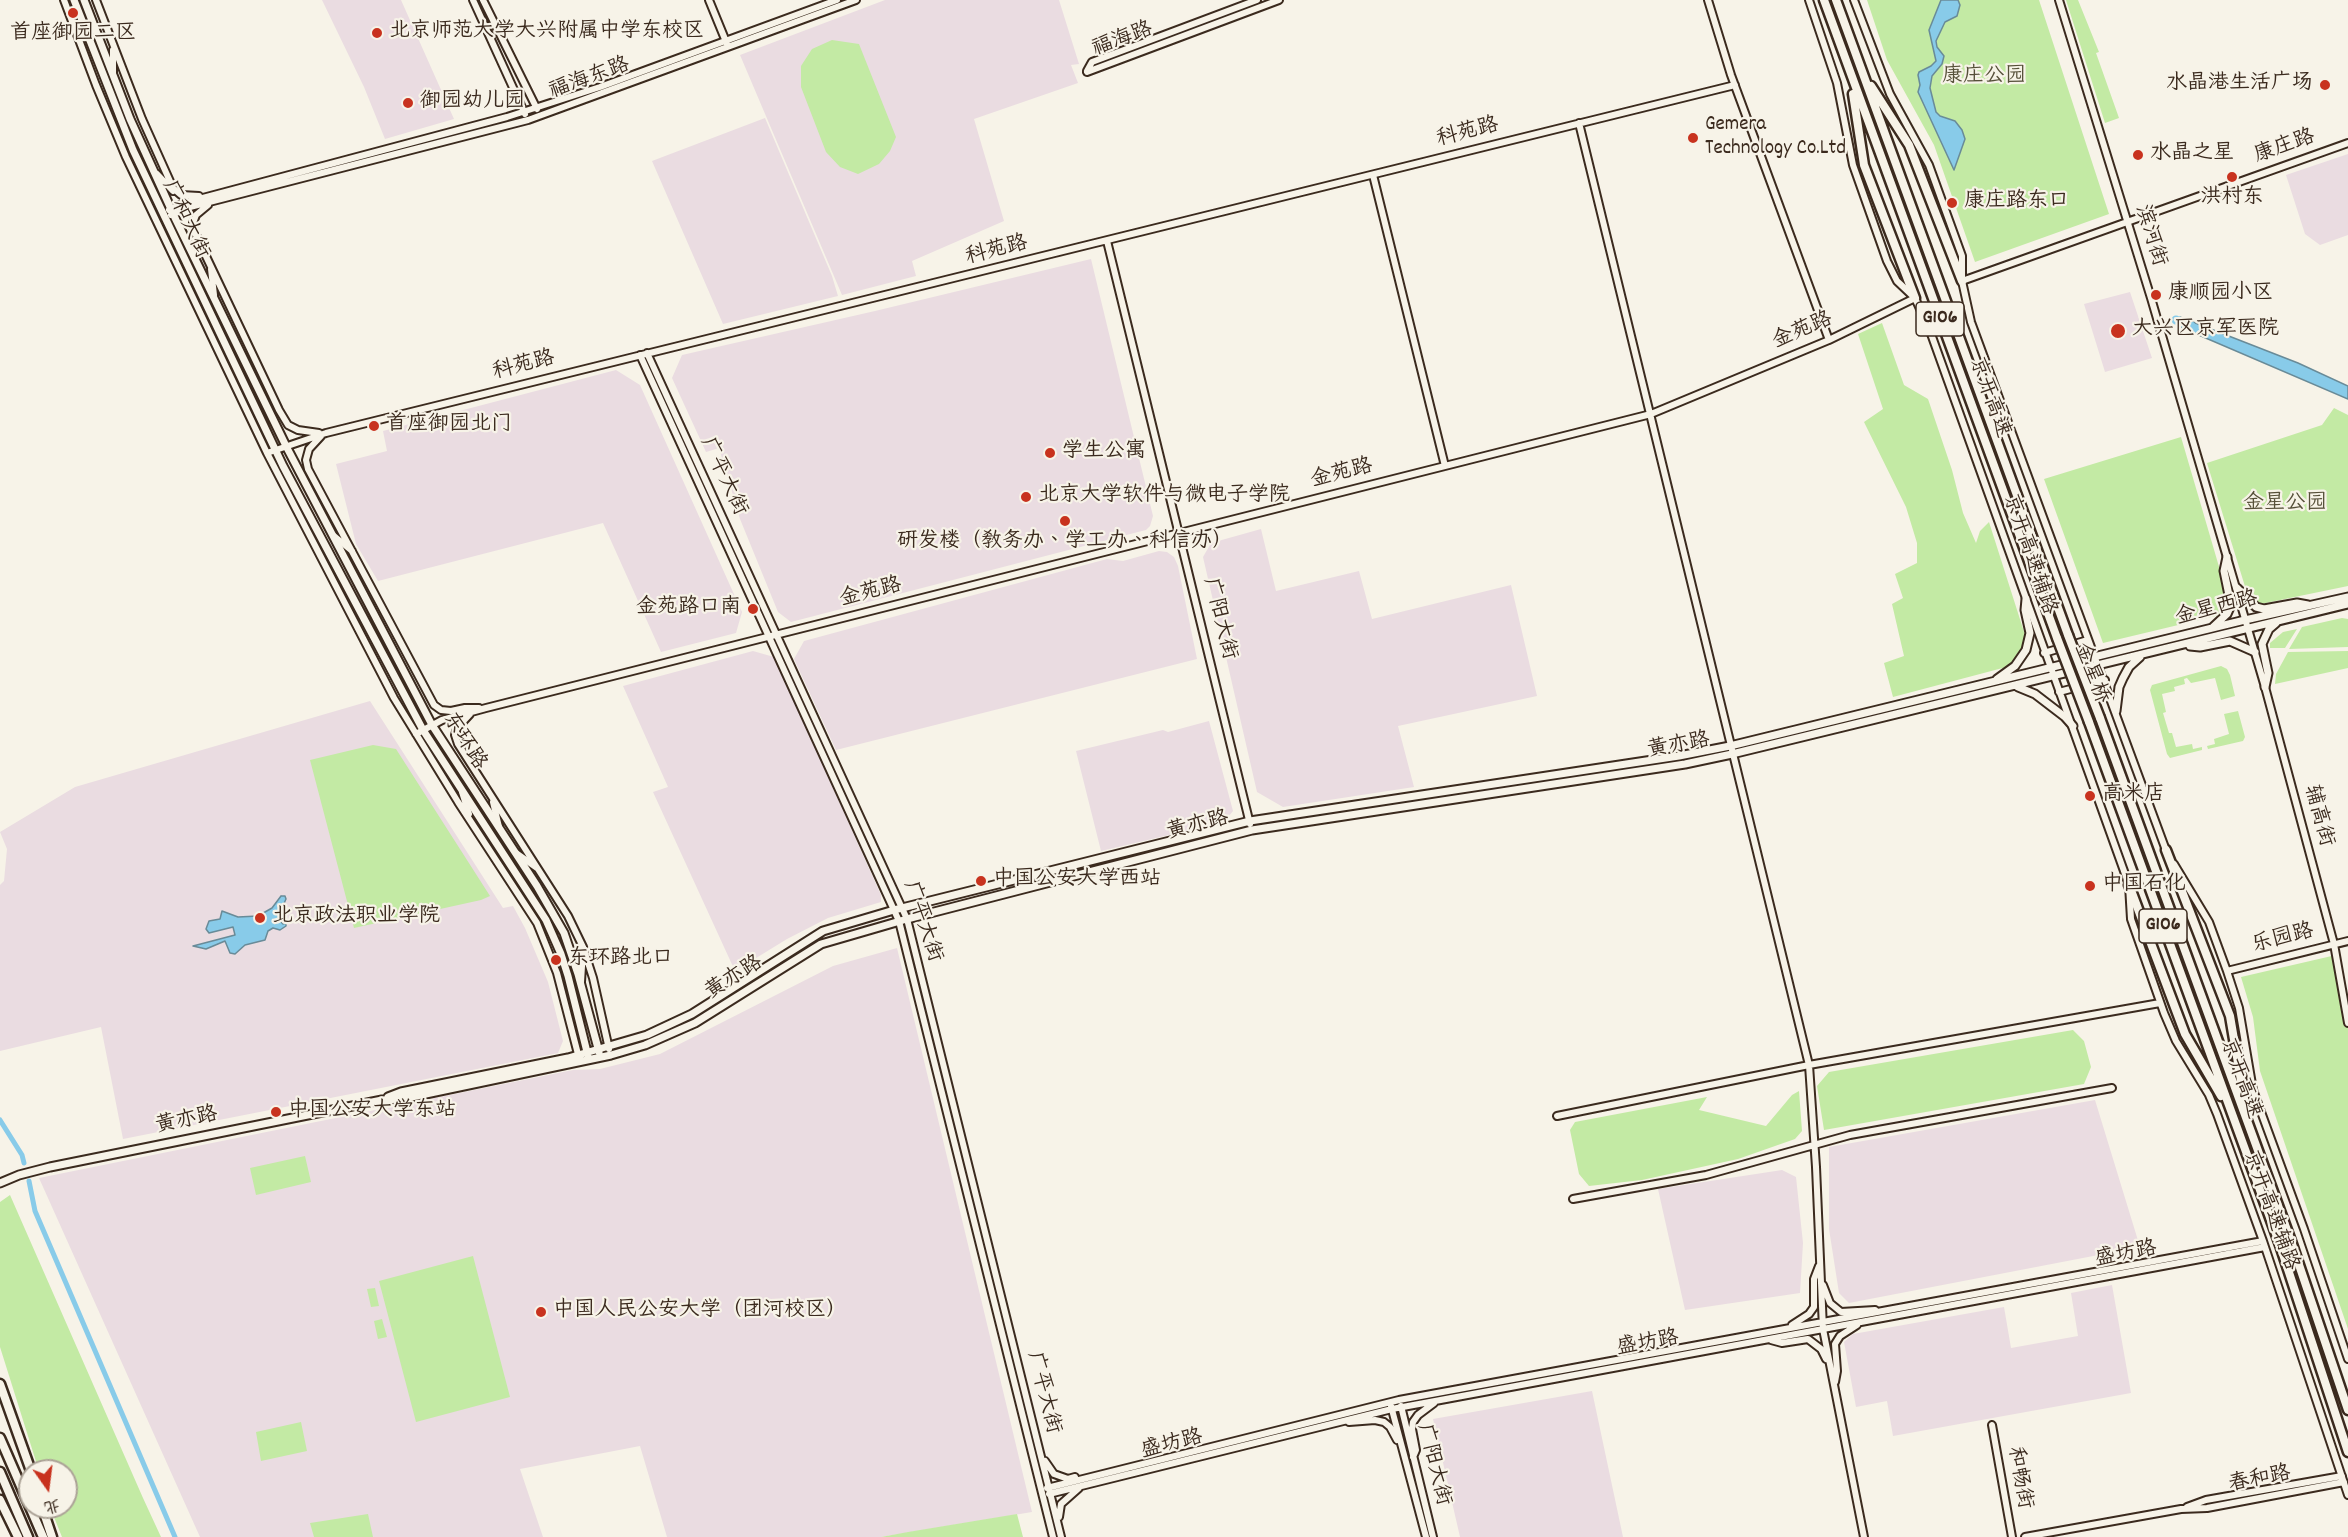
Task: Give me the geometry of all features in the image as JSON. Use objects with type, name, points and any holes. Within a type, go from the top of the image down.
[{"type":"highway","name":"京开高速","points":[[1824,0],[2057,638]]},
{"type":"highway","name":"京开高速","points":[[1836,0],[2068,635]]},
{"type":"highway","points":[[1862,73],[1909,145],[1962,280]]},
{"type":"highway","points":[[1850,75],[1864,165],[1915,298]]},
{"type":"highway","name":"金星桥","points":[[2068,635],[2100,718]]},
{"type":"highway","name":"金星桥","points":[[2057,638],[2089,722]]},
{"type":"highway","name":"京开高速","points":[[2100,718],[2291,1240],[2348,1410]]},
{"type":"highway","name":"京开高速","points":[[2089,722],[2280,1245],[2348,1452]]},
{"type":"highway","points":[[2166,850],[2230,1016],[2249,1126]]},
{"type":"highway","points":[[2129,885],[2185,1034],[2211,1076],[2238,1129]]},
{"type":"highway","points":[[0,1384],[27,1459]]},
{"type":"highway","points":[[0,1438],[18,1479]]},
{"type":"highway","points":[[0,1472],[28,1537]]},
{"type":"highway","points":[[0,1500],[18,1537]]},
{"type":"highway","points":[[35,1519],[43,1537]]},
{"type":"highway","points":[[46,1519],[52,1537]]},
{"type":"main road","name":"广和大街","points":[[74,0],[102,76],[271,451]]},
{"type":"main road","name":"广和大街","points":[[84,0],[114,80],[172,211],[286,446]]},
{"type":"main road","name":"东环路","points":[[286,446],[432,725],[555,917],[571,951],[599,1054]]},
{"type":"main road","name":"东环路","points":[[271,451],[423,730],[541,911],[561,954],[589,1056]]},
{"type":"main road","points":[[2212,628],[2227,614],[2231,604],[2224,571],[2228,557]]},
{"type":"main road","points":[[2237,588],[2256,607],[2264,609],[2297,603],[2311,605]]},
{"type":"main road","name":"金星西路","points":[[2050,669],[2212,628],[2348,597]]},
{"type":"main road","points":[[1991,683],[2015,666],[2026,650],[2030,633],[2025,610],[2026,599]]},
{"type":"main road","name":"金星西路","points":[[2053,677],[2348,604]]},
{"type":"main road","points":[[2265,687],[2268,673],[2262,644],[2269,629],[2279,621]]},
{"type":"main road","points":[[2185,645],[2200,647],[2230,641],[2255,652]]},
{"type":"main road","points":[[2116,711],[2119,687],[2123,678],[2129,668],[2142,656]]},
{"type":"main road","name":"黄亦路","points":[[599,1054],[608,1047],[647,1035],[692,1014],[823,932],[894,910],[1250,821],[1679,756],[1730,746],[2050,669]]},
{"type":"main road","name":"黄亦路","points":[[0,1183],[41,1169],[382,1100],[401,1092],[599,1054],[611,1055],[645,1045],[695,1023],[821,944],[899,921],[1252,830],[1674,766],[2053,677]]},
{"type":"main road","points":[[2012,687],[2023,688],[2034,694],[2066,717],[2073,726]]},
{"type":"street","points":[[64,0],[115,131],[155,218],[271,451],[321,558],[394,698],[537,923],[548,947],[567,1005],[579,1058]]},
{"type":"street","points":[[96,0],[166,173],[173,188],[181,195]]},
{"type":"street","points":[[473,0],[528,120]]},
{"type":"street","points":[[483,0],[539,115]]},
{"type":"street","points":[[709,0],[727,44]]},
{"type":"street","name":"福海东路","points":[[230,194],[528,120],[837,0]]},
{"type":"street","name":"福海东路","points":[[155,218],[230,194],[524,111],[856,0]]},
{"type":"street","name":"福海路","points":[[1257,0],[1092,62],[1087,72],[1280,0]]},
{"type":"street","points":[[1708,0],[1735,85],[1829,340]]},
{"type":"street","name":"京开高速辅路","points":[[1809,0],[1837,83],[1856,176],[1887,261],[1897,281],[1915,298],[1930,332],[2129,885],[2131,919],[2160,1002],[2176,1041],[2209,1095],[2264,1244],[2348,1496]]},
{"type":"street","name":"京开高速辅路","points":[[1854,0],[1890,94],[1929,165],[1962,256],[1962,280],[1971,321],[2166,850],[2201,907],[2227,971],[2239,1008],[2253,1090],[2304,1229],[2348,1359]]},
{"type":"street","name":"滨河街","points":[[2059,0],[2246,620]]},
{"type":"street","points":[[113,46],[114,80]]},
{"type":"street","name":"科苑路","points":[[271,451],[326,433],[1735,85]]},
{"type":"street","points":[[1580,123],[1809,1065],[1822,1322],[1863,1537]]},
{"type":"street","name":"康庄路","points":[[1962,280],[2348,143]]},
{"type":"street","points":[[154,171],[173,191],[181,195],[190,197],[230,194]]},
{"type":"street","points":[[1373,175],[1445,466]]},
{"type":"street","points":[[230,194],[202,208],[193,223],[194,231],[287,425]]},
{"type":"street","name":"广阳大街","points":[[1107,241],[1252,830]]},
{"type":"street","points":[[210,264],[214,298]]},
{"type":"street","name":"金苑路","points":[[416,734],[442,720],[486,708],[1651,414],[1829,340],[1915,298]]},
{"type":"street","name":"广平大街","points":[[644,354],[773,636],[899,921],[1053,1537]]},
{"type":"street","points":[[269,411],[287,425],[298,430],[326,433]]},
{"type":"street","points":[[326,433],[309,449],[306,460],[434,705]]},
{"type":"street","points":[[320,490],[323,518]]},
{"type":"street","points":[[332,534],[354,553]]},
{"type":"street","points":[[321,558],[343,581]]},
{"type":"street","points":[[358,610],[363,638]]},
{"type":"street","name":"辅高街","points":[[2246,620],[2334,944],[2348,1023]]},
{"type":"street","name":"广平大街","points":[[773,636],[907,919],[1061,1535]]},
{"type":"street","points":[[2044,652],[2088,640]]},
{"type":"street","points":[[2059,692],[2105,680]]},
{"type":"street","points":[[413,689],[441,710],[486,708]]},
{"type":"street","points":[[473,712],[462,722],[455,735],[458,744],[568,916],[583,947],[593,978],[611,1055]]},
{"type":"street","points":[[460,786],[472,823]]},
{"type":"street","points":[[492,795],[500,831]]},
{"type":"street","points":[[513,850],[540,870]]},
{"type":"street","points":[[519,896],[541,911]]},
{"type":"street","name":"乐园路","points":[[2227,971],[2348,941]]},
{"type":"street","points":[[581,983],[583,947]]},
{"type":"street","points":[[1557,1116],[1809,1065],[2160,1002]]},
{"type":"street","points":[[1573,1199],[1706,1175],[1814,1143],[1850,1135],[2112,1088]]},
{"type":"street","name":"盛坊路","points":[[1050,1491],[1102,1474],[1391,1406],[1401,1408],[2264,1244]]},
{"type":"street","name":"盛坊路","points":[[1042,1492],[1085,1485],[1342,1421],[1391,1406],[1399,1400],[1782,1329],[2264,1244]]},
{"type":"street","points":[[1782,1329],[1798,1322],[1814,1307],[1814,1279],[1820,1263]]},
{"type":"street","points":[[1820,1276],[1834,1309],[1840,1312],[1866,1309],[1885,1311]]},
{"type":"street","points":[[1834,1385],[1837,1371],[1835,1344],[1840,1336],[1850,1328],[1867,1321]]},
{"type":"street","points":[[1767,1340],[1782,1343],[1808,1339],[1821,1349],[1830,1369]]},
{"type":"street","name":"广阳大街","points":[[1399,1400],[1432,1537]]},
{"type":"street","points":[[1413,1457],[1416,1450],[1413,1422],[1438,1401]]},
{"type":"street","name":"广阳大街","points":[[1391,1406],[1426,1537]]},
{"type":"street","points":[[1342,1421],[1357,1423],[1375,1420],[1383,1422],[1390,1427],[1401,1447]]},
{"type":"street","name":"和畅街","points":[[1992,1425],[2012,1537]]},
{"type":"street","points":[[1040,1451],[1048,1467],[1061,1478],[1102,1474]]},
{"type":"street","name":"春和路","points":[[2025,1537],[2181,1509],[2207,1508],[2343,1479]]},
{"type":"street","points":[[1061,1535],[1059,1516],[1061,1504],[1085,1485]]},
{"type":"shaded area","points":[[322,0],[401,0],[454,119],[385,139],[364,87]]},
{"type":"shaded area","points":[[885,0],[1059,0],[1079,64],[1071,65],[1078,83],[974,119],[1004,221],[912,261],[916,276],[842,295],[740,55]]},
{"type":"shaded area","points":[[765,118],[832,276],[838,296],[723,324],[652,161]]},
{"type":"shaded area","points":[[2348,154],[2348,235],[2320,245],[2305,234],[2286,175]]},
{"type":"shaded area","points":[[1091,259],[1153,516],[1150,526],[1146,530],[791,622],[778,612],[740,519],[719,448],[706,452],[672,378],[682,355]]},
{"type":"shaded area","name":"大兴区京军医院","points":[[2130,292],[2152,358],[2105,372],[2084,304]]},
{"type":"shaded area","points":[[616,370],[640,385],[742,612],[736,633],[661,652],[603,523],[378,581],[356,544],[336,464],[387,451],[383,431]]},
{"type":"shaded area","points":[[1261,529],[1276,591],[1359,571],[1372,619],[1511,585],[1537,696],[1398,726],[1414,787],[1283,807],[1257,792],[1203,557],[1211,543]]},
{"type":"shaded area","points":[[1159,551],[1167,552],[1174,557],[1178,566],[1197,659],[836,750],[794,659],[804,641],[1107,559],[1123,561]]},
{"type":"shaded area","points":[[753,651],[774,657],[881,895],[881,902],[828,918],[787,939],[735,971],[653,792],[668,787],[623,686]]},
{"type":"shaded area","name":"北京政法职业学院","points":[[370,701],[503,908],[513,906],[525,928],[548,982],[563,1041],[558,1053],[123,1139],[101,1027],[0,1051],[0,885],[4,881],[7,849],[0,832],[75,787]]},
{"type":"shaded area","points":[[1209,721],[1233,811],[1224,822],[1101,851],[1076,751]]},
{"type":"shaded area","name":"中国人民公安大学（团河校区）","points":[[897,948],[1032,1512],[881,1537],[667,1537],[640,1446],[520,1469],[543,1537],[200,1537],[39,1178],[573,1070],[600,1069],[660,1054],[833,966]]},
{"type":"shaded area","points":[[2095,1100],[2140,1247],[1849,1303],[1839,1293],[1829,1229],[1829,1147]]},
{"type":"shaded area","points":[[1782,1170],[1796,1177],[1803,1243],[1800,1293],[1685,1310],[1658,1189]]},
{"type":"shaded area","points":[[2112,1285],[2131,1393],[1893,1436],[1887,1401],[1856,1407],[1844,1342],[1853,1334],[2004,1307],[2011,1348],[2078,1336],[2071,1293]]},
{"type":"shaded area","points":[[1592,1391],[1623,1537],[1460,1537],[1433,1419]]},
{"type":"green space","name":"康庄公园","points":[[1867,0],[2039,0],[2109,214],[1975,262],[1934,145],[1887,60]]},
{"type":"green space","points":[[2066,0],[2078,0],[2099,52],[2096,53],[2119,118],[2105,123]]},
{"type":"green space","points":[[832,40],[859,44],[896,137],[890,151],[879,164],[858,174],[840,167],[826,152],[801,87],[801,66],[812,49]]},
{"type":"green space","points":[[1882,323],[1904,385],[1928,399],[1952,470],[1963,513],[1976,543],[1980,531],[1989,522],[2025,635],[2021,654],[2014,665],[1893,697],[1884,663],[1904,656],[1892,604],[1903,598],[1895,574],[1917,563],[1917,543],[1906,507],[1864,422],[1883,409],[1858,334]]},
{"type":"green space","name":"金星公园","points":[[2334,408],[2348,415],[2348,586],[2251,606],[2207,463],[2322,425]]},
{"type":"green space","points":[[2181,437],[2227,594],[2224,609],[2220,615],[2103,643],[2044,479]]},
{"type":"green space","points":[[2342,618],[2348,619],[2348,647],[2289,649],[2302,627]]},
{"type":"green space","points":[[2297,629],[2285,648],[2270,648],[2270,643],[2283,632]]},
{"type":"green space","points":[[2348,651],[2348,668],[2275,684],[2276,674],[2288,652]]},
{"type":"green space","points":[[2221,666],[2227,669],[2230,675],[2235,696],[2221,700],[2215,678],[2191,683],[2187,678],[2184,679],[2185,684],[2174,687],[2175,691],[2162,694],[2166,712],[2163,713],[2176,747],[2192,744],[2193,749],[2202,747],[2202,750],[2170,758],[2150,690],[2152,685]]},
{"type":"green space","points":[[2238,711],[2245,737],[2243,741],[2208,749],[2207,746],[2215,744],[2214,739],[2229,734],[2224,714]]},
{"type":"green space","points":[[373,745],[396,749],[490,896],[481,900],[354,928],[310,760]]},
{"type":"green space","points":[[2336,955],[2348,1023],[2348,1329],[2260,1071],[2253,1017],[2241,977]]},
{"type":"green space","points":[[2073,1030],[2084,1041],[2091,1067],[2084,1084],[1824,1130],[1817,1086],[1829,1072]]},
{"type":"green space","points":[[1799,1091],[1802,1131],[1795,1139],[1738,1159],[1642,1180],[1589,1186],[1579,1174],[1570,1130],[1575,1122],[1707,1097],[1699,1110],[1766,1126],[1792,1095]]},
{"type":"green space","points":[[305,1156],[311,1182],[256,1195],[250,1168]]},
{"type":"green space","points":[[10,1195],[161,1537],[62,1537],[55,1519],[78,1519],[78,1459],[35,1459],[0,1347],[0,1202]]},
{"type":"green space","points":[[473,1256],[510,1397],[416,1422],[379,1281]]},
{"type":"green space","points":[[375,1288],[379,1306],[371,1307],[367,1289]]},
{"type":"green space","points":[[382,1319],[387,1337],[378,1339],[374,1321]]},
{"type":"green space","points":[[301,1422],[307,1451],[261,1461],[256,1432]]},
{"type":"green space","points":[[368,1514],[373,1537],[314,1537],[310,1523]]},
{"type":"green space","points":[[1017,1514],[1023,1537],[881,1537],[908,1532]]},
{"type":"water","points":[[1941,0],[1958,0],[1960,5],[1957,16],[1945,22],[1936,41],[1937,47],[1944,56],[1942,64],[1932,76],[1930,88],[1936,112],[1940,116],[1955,121],[1965,139],[1954,170],[1918,92],[1919,72],[1936,61],[1929,30]]},
{"type":"water","points":[[2180,317],[2298,363],[2348,386],[2348,399],[2180,327]]},
{"type":"water","points":[[281,896],[285,896],[286,899],[281,910],[280,921],[283,924],[286,923],[286,926],[280,930],[273,928],[268,931],[265,940],[245,945],[235,954],[230,953],[225,941],[206,949],[193,946],[235,935],[233,927],[209,933],[206,929],[209,921],[220,919],[222,911],[238,917],[258,916],[272,908]]},
{"type":"waterway","points":[[2176,320],[2191,326]]},
{"type":"waterway","points":[[0,1120],[22,1155],[24,1163]]},
{"type":"waterway","points":[[29,1181],[35,1211],[175,1537]]},
{"type":"place","name":"首座御园二区","points":[[73,13]]},
{"type":"place","name":"北京师范大学大兴附属中学东校区","points":[[377,33]]},
{"type":"place","name":"水晶港生活广场","points":[[2325,85]]},
{"type":"place","name":"御园幼儿园","points":[[408,103]]},
{"type":"place","name":"Gemera Technology Co.Ltd","points":[[1693,138]]},
{"type":"place","name":"水晶之星","points":[[2138,155]]},
{"type":"place","name":"洪村东","points":[[2232,177]]},
{"type":"place","name":"康庄路东口","points":[[1952,203]]},
{"type":"place","name":"康顺园小区","points":[[2156,295]]},
{"type":"place","name":"大兴区京军医院","points":[[2118,331]]},
{"type":"place","name":"首座御园北门","points":[[374,426]]},
{"type":"place","name":"学生公寓","points":[[1050,453]]},
{"type":"place","name":"北京大学软件与微电子学院","points":[[1026,497]]},
{"type":"place","name":"研发楼（教务办、学工办、科信办）","points":[[1065,521]]},
{"type":"place","name":"金苑路口南","points":[[753,609]]},
{"type":"place","name":"高米店","points":[[2090,796]]},
{"type":"place","name":"中国公安大学西站","points":[[981,881]]},
{"type":"place","name":"中国石化","points":[[2090,886]]},
{"type":"place","name":"北京政法职业学院","points":[[260,918]]},
{"type":"place","name":"东环路北口","points":[[556,960]]},
{"type":"place","name":"中国公安大学东站","points":[[276,1112]]},
{"type":"place","name":"中国人民公安大学（团河校区）","points":[[541,1312]]}]
